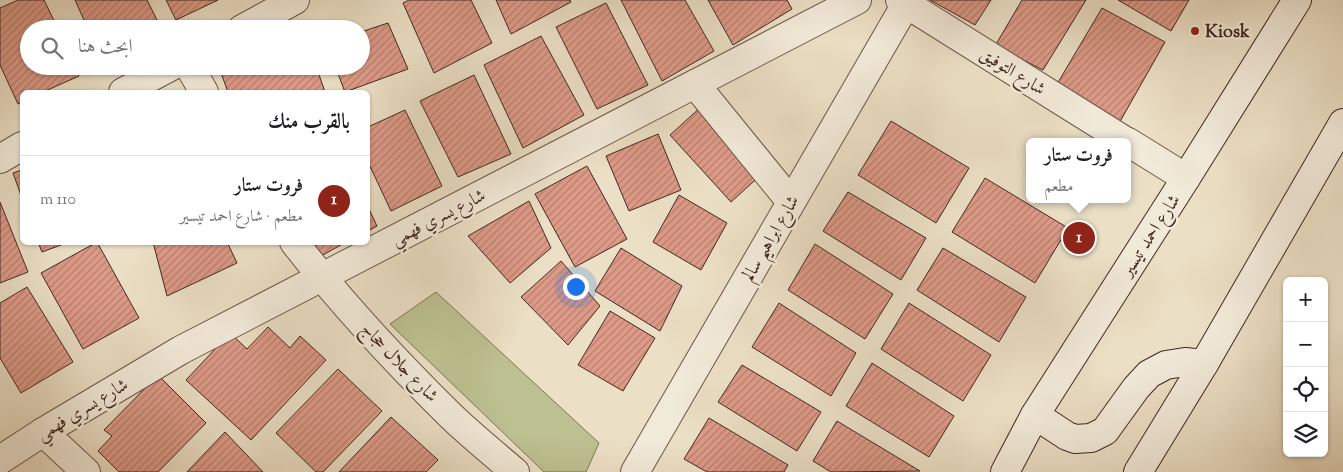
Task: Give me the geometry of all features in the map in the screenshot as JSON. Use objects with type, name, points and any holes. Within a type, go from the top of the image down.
[{"type":"street","points":[[259,20],[296,0]]},
{"type":"street","name":"شارع يسري فهمي","points":[[0,460],[43,432],[181,350],[857,0]]},
{"type":"street","name":"شارع احمد تيسير","points":[[1005,472],[1035,415],[1297,0]]},
{"type":"street","name":"شارع التوفيق","points":[[903,2],[1122,138]]},
{"type":"street","name":"شارع ابراهيم سالم","points":[[635,472],[791,202],[903,2]]},
{"type":"street","points":[[127,90],[155,75]]},
{"type":"street","points":[[194,75],[203,90]]},
{"type":"street","points":[[696,84],[791,202]]},
{"type":"street","points":[[1138,472],[1204,364],[1343,123]]},
{"type":"street","name":"شارع التوفيق","points":[[1131,144],[1186,178]]},
{"type":"street","points":[[0,159],[20,147]]},
{"type":"street","name":"شارع جلال حجاج","points":[[296,245],[322,278],[386,350],[447,411],[515,472]]},
{"type":"street","points":[[1035,415],[1067,436],[1075,439],[1091,438],[1105,430],[1136,388],[1149,374],[1166,365],[1184,362],[1204,364]]},
{"type":"street","points":[[43,432],[86,472]]},
{"type":"green space","points":[[436,292],[599,443],[586,472],[544,472],[390,324]]},
{"type":"building","points":[[18,0],[44,0],[54,20],[20,20],[20,75],[79,76],[48,90],[20,90],[20,103],[18,104],[0,65],[0,8]]},
{"type":"building","points":[[75,0],[147,0],[157,20],[84,20]]},
{"type":"building","points":[[166,0],[218,0],[176,20]]},
{"type":"building","points":[[409,0],[471,0],[492,43],[434,73],[403,3]]},
{"type":"building","points":[[496,0],[570,0],[571,2],[511,34]]},
{"type":"building","points":[[621,0],[685,0],[714,51],[662,81]]},
{"type":"building","points":[[708,0],[787,0],[792,9],[733,45]]},
{"type":"building","points":[[930,0],[991,0],[975,25]]},
{"type":"building","points":[[1022,0],[1086,0],[1043,70],[995,46]]},
{"type":"building","points":[[1118,0],[1189,0],[1171,31]]},
{"type":"building","points":[[606,3],[648,85],[597,109],[556,27]]},
{"type":"building","points":[[1102,8],[1165,42],[1118,125],[1053,91]]},
{"type":"building","points":[[388,23],[408,69],[350,90],[344,90],[338,75],[370,75],[370,29]]},
{"type":"building","points":[[541,36],[584,115],[523,148],[484,65]]},
{"type":"building","points":[[222,75],[319,75],[324,90],[227,90]]},
{"type":"building","points":[[474,75],[511,154],[458,177],[420,101]]},
{"type":"building","points":[[702,106],[764,172],[731,202],[670,135]]},
{"type":"building","points":[[405,110],[442,186],[391,211],[370,166],[370,126]]},
{"type":"building","points":[[891,121],[969,168],[936,223],[858,175]]},
{"type":"building","points":[[658,134],[681,190],[629,211],[606,156]]},
{"type":"building","points":[[587,166],[627,239],[575,267],[535,194]]},
{"type":"building","points":[[20,171],[20,192],[13,173]]},
{"type":"building","points":[[985,178],[1068,228],[1035,283],[952,232]]},
{"type":"building","points":[[848,192],[926,238],[901,280],[823,231]]},
{"type":"building","points":[[679,195],[727,223],[701,270],[653,242]]},
{"type":"building","points":[[529,201],[551,248],[510,283],[468,236]]},
{"type":"building","points":[[0,202],[28,272],[0,283]]},
{"type":"building","points":[[370,211],[377,226],[370,230]]},
{"type":"building","points":[[815,244],[893,294],[865,339],[788,290]]},
{"type":"building","points":[[39,245],[61,245],[42,252]]},
{"type":"building","points":[[92,245],[99,245],[139,318],[83,349],[41,273]]},
{"type":"building","points":[[154,245],[228,245],[237,263],[167,296]]},
{"type":"building","points":[[306,245],[341,245],[314,260]]},
{"type":"building","points":[[621,248],[682,286],[660,331],[595,291]]},
{"type":"building","points":[[943,248],[1026,297],[999,342],[917,290]]},
{"type":"building","points":[[561,261],[600,306],[568,345],[521,297]]},
{"type":"building","points":[[27,287],[73,362],[21,393],[0,358],[0,303]]},
{"type":"building","points":[[779,303],[856,353],[831,396],[752,347]]},
{"type":"building","points":[[909,303],[991,355],[963,401],[881,349]]},
{"type":"building","points":[[610,311],[655,338],[623,391],[578,365]]},
{"type":"building","points":[[268,327],[290,348],[300,336],[326,360],[251,440],[186,380],[230,333],[247,349]]},
{"type":"building","points":[[872,363],[954,416],[929,457],[846,406]]},
{"type":"building","points":[[742,365],[821,412],[797,451],[718,402]]},
{"type":"building","points":[[338,369],[382,411],[323,472],[316,472],[276,433]]},
{"type":"building","points":[[158,375],[206,423],[158,472],[119,472],[98,451],[112,436],[104,430]]},
{"type":"building","points":[[391,417],[438,460],[426,472],[339,472]]},
{"type":"building","points":[[709,418],[788,465],[784,472],[707,472],[684,459]]},
{"type":"building","points":[[837,421],[920,471],[831,472],[813,461]]},
{"type":"building","points":[[225,432],[263,472],[187,472]]},
{"type":"place","name":"Kiosk","points":[[1195,31]]},
{"type":"place","name":"فروت ستار","points":[[1079,238]]}]
